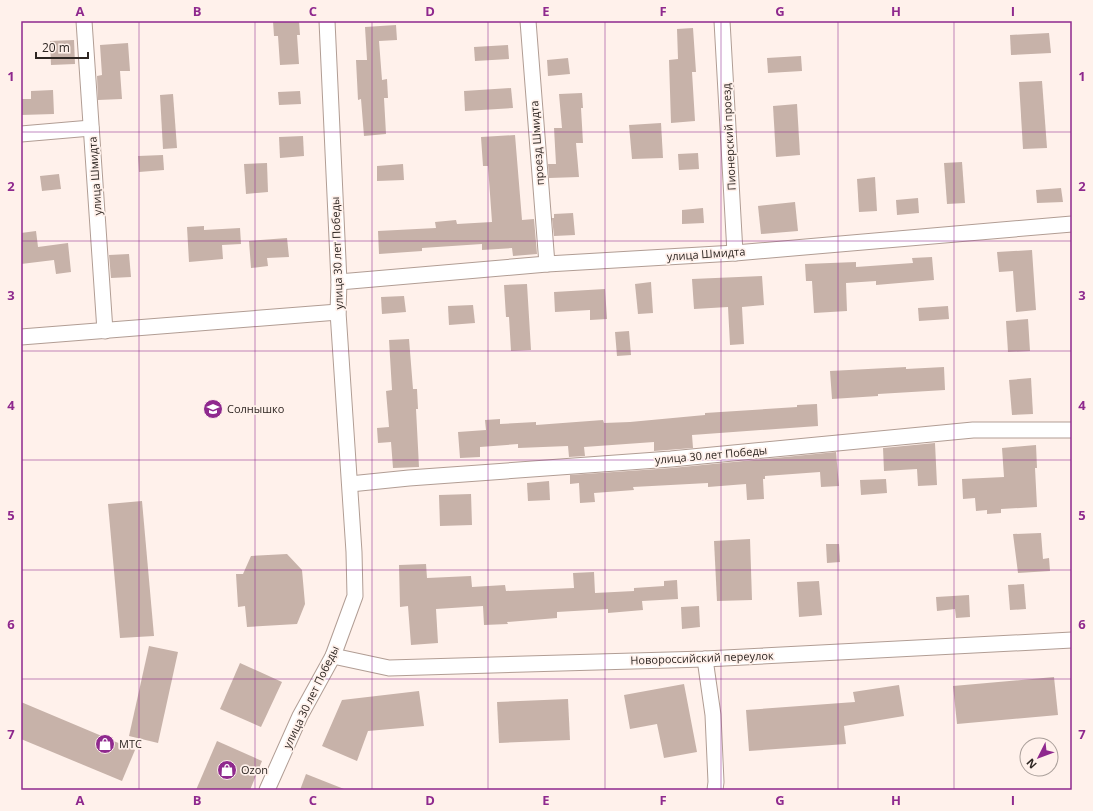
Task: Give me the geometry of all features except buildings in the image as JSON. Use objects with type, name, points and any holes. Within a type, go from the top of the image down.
[{"type":"street","name":"улица Шмидта","points":[[84,21],[105,331]]},
{"type":"street","name":"улица 30 лет Победы","points":[[267,790],[300,716],[333,656],[355,596],[350,484],[338,312],[339,282],[327,21]]},
{"type":"street","name":"проезд Шмидта","points":[[528,21],[547,264]]},
{"type":"street","name":"Пионерский проезд","points":[[722,21],[736,253]]},
{"type":"street","points":[[21,134],[91,128]]},
{"type":"street","name":"улица Шмидта","points":[[339,282],[547,264],[736,253],[1072,224]]},
{"type":"street","points":[[21,337],[338,312]]},
{"type":"street","name":"улица 30 лет Победы","points":[[350,484],[409,478],[670,459],[972,430],[1072,430]]},
{"type":"street","name":"Новороссийский переулок","points":[[333,656],[389,668],[705,659],[1072,640]]},
{"type":"street","points":[[705,659],[713,715],[716,782],[715,790]]},
{"type":"place","name":"Солнышко","points":[[213,409]]},
{"type":"place","name":"МТС","points":[[105,744]]},
{"type":"place","name":"Ozon","points":[[227,770]]}]
